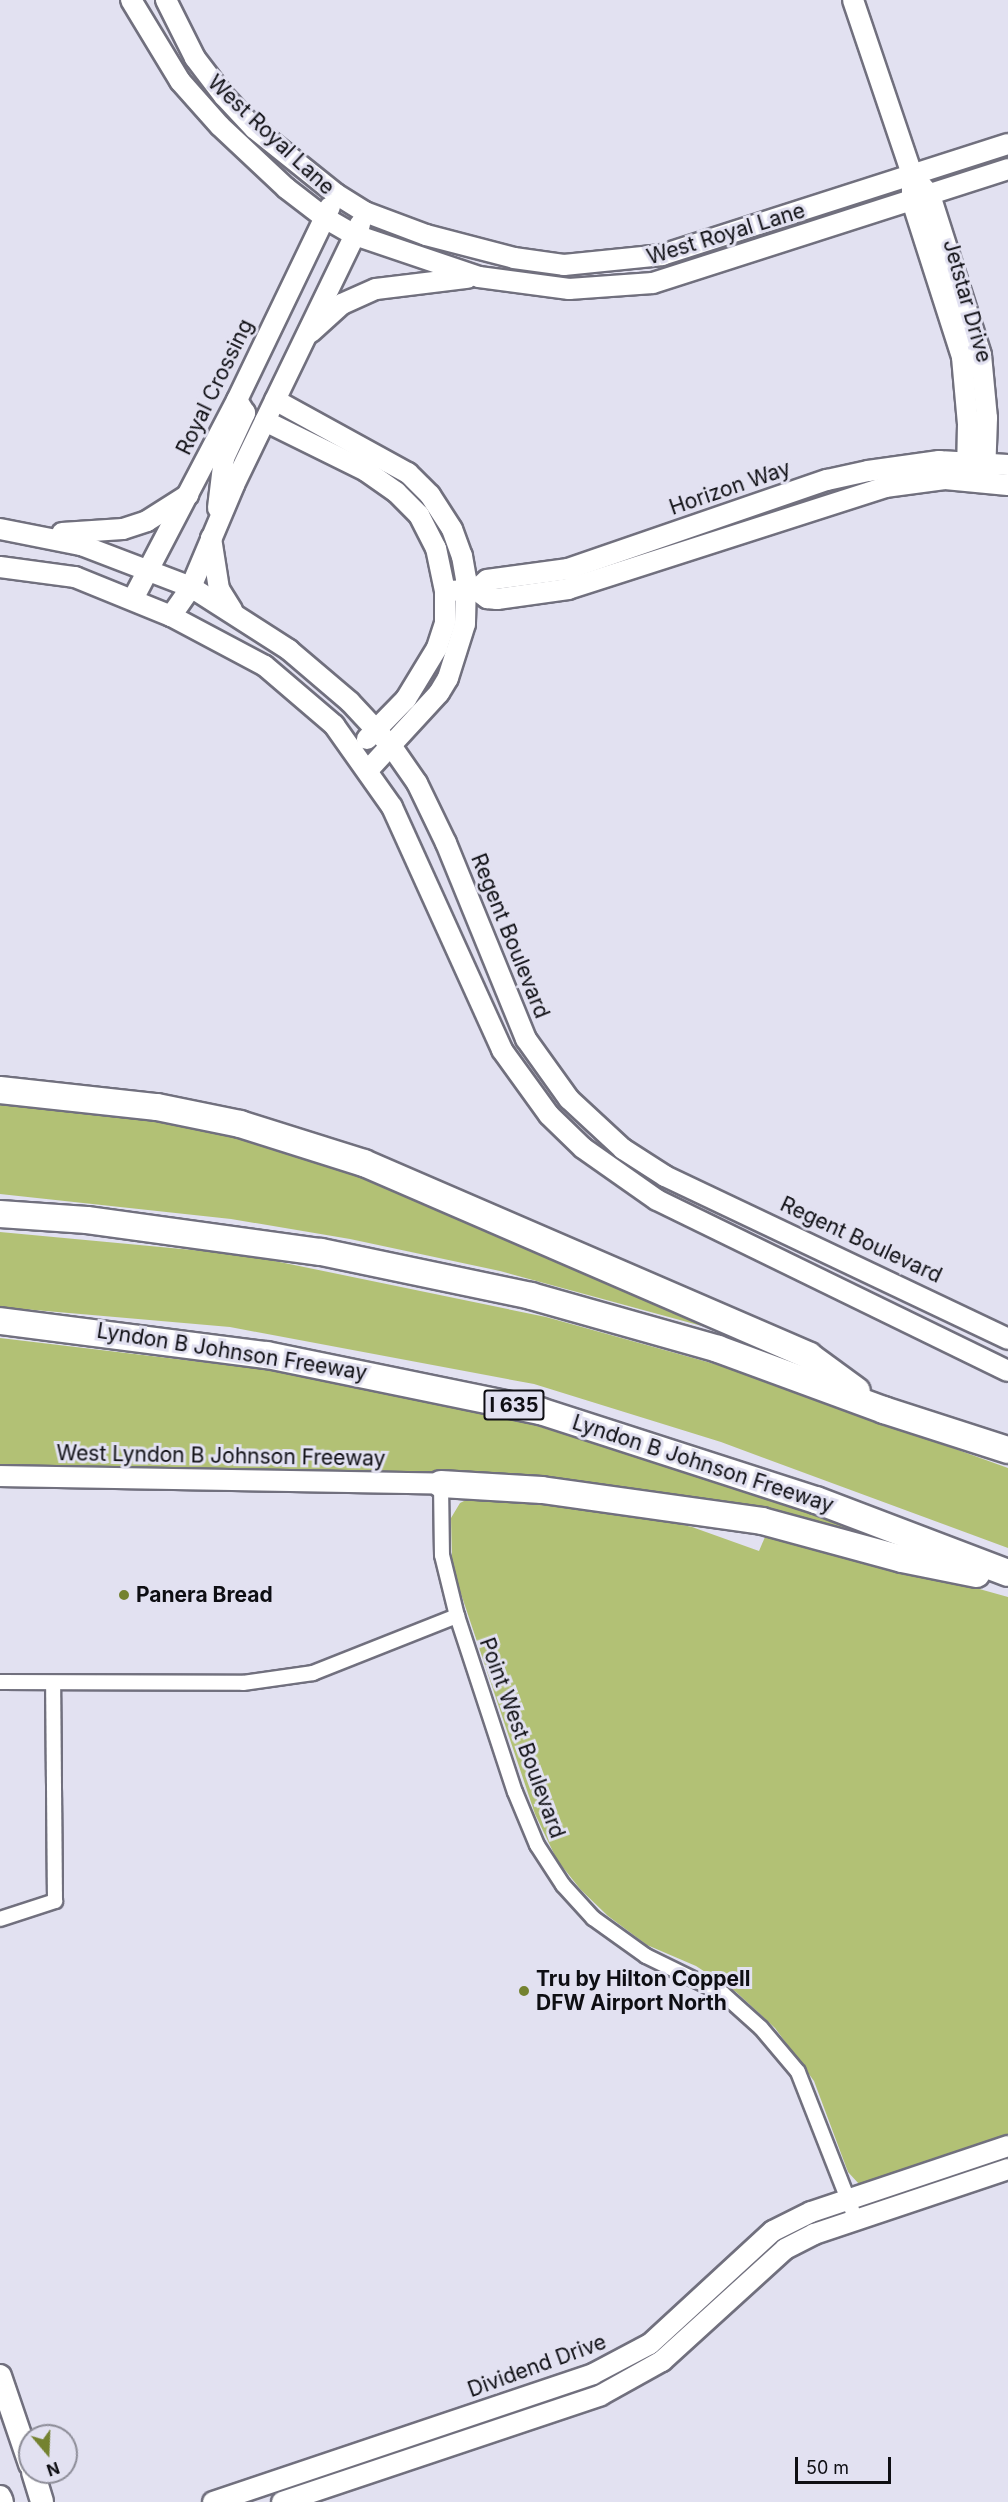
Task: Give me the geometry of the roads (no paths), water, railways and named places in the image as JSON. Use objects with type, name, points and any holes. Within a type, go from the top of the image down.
[{"type":"highway","points":[[0,1090],[157,1107],[240,1124],[364,1163],[809,1356],[884,1410]]},
{"type":"highway","points":[[0,1214],[87,1220],[321,1252],[531,1296],[718,1349],[884,1410],[1008,1450]]},
{"type":"highway","name":"Lyndon B Johnson Freeway","points":[[0,1321],[267,1355],[540,1411],[816,1500],[1008,1573]]},
{"type":"highway","points":[[441,1484],[542,1490],[762,1521],[902,1559],[1008,1580]]},
{"type":"main road","points":[[0,2376],[18,2429]]},
{"type":"main road","points":[[37,2484],[42,2502]]},
{"type":"main road","points":[[0,2497],[2,2502]]},
{"type":"street","name":"West Royal Lane","points":[[131,0],[140,21],[180,81],[220,126],[286,188],[325,218],[355,235],[479,277],[569,289],[653,283],[698,272],[1008,169]]},
{"type":"street","name":"West Royal Lane","points":[[166,0],[195,58],[224,96],[255,129],[336,194],[365,212],[476,248],[564,265],[662,255],[1008,144]]},
{"type":"street","name":"Jetstar Drive","points":[[854,0],[921,198],[962,357],[976,471]]},
{"type":"street","points":[[286,188],[302,212],[308,252]]},
{"type":"street","name":"Royal Crossing","points":[[134,599],[237,400],[336,194]]},
{"type":"street","points":[[171,616],[191,587],[214,531],[300,343],[365,212]]},
{"type":"street","points":[[300,343],[326,317],[357,295],[403,284],[479,277]]},
{"type":"street","points":[[236,614],[219,589],[214,531],[224,458],[245,413],[237,400]]},
{"type":"street","points":[[275,400],[383,456],[408,473],[430,495],[452,529],[471,590],[465,624],[448,678],[392,747],[369,769]]},
{"type":"street","points":[[265,421],[366,471],[396,492],[419,515],[436,548],[445,591],[445,623],[428,668],[376,730],[355,750]]},
{"type":"street","points":[[366,471],[383,456]]},
{"type":"street","name":"Horizon Way","points":[[471,590],[487,580],[568,569],[827,480],[976,471],[1008,465]]},
{"type":"street","name":"Horizon Way","points":[[976,471],[1008,485]]},
{"type":"street","name":"Horizon Way","points":[[445,591],[471,590],[487,598],[497,599],[568,589],[750,530],[884,478]]},
{"type":"street","points":[[27,532],[123,529],[147,520],[188,495]]},
{"type":"street","points":[[744,509],[750,530]]},
{"type":"street","name":"Regent Boulevard","points":[[0,529],[27,532],[81,545],[191,587],[236,614],[318,672],[376,730],[392,747],[417,783],[446,843],[526,1039],[547,1072],[596,1127],[647,1166],[1008,1339]]},
{"type":"street","points":[[0,567],[66,575],[134,599],[265,666],[293,686],[355,750],[369,769],[392,807],[502,1050],[549,1115],[583,1148],[657,1200],[1008,1371]]},
{"type":"street","name":"West Lyndon B Johnson Freeway","points":[[0,1476],[441,1484]]},
{"type":"street","name":"Point West Boulevard","points":[[441,1484],[442,1555],[457,1616],[516,1792],[551,1868],[593,1918],[646,1956],[722,1993],[761,2028],[798,2072],[856,2220]]},
{"type":"street","points":[[0,1682],[243,1683],[313,1673],[457,1616]]},
{"type":"street","points":[[0,1919],[55,1901],[53,1683]]},
{"type":"street","name":"Dividend Drive","points":[[213,2502],[621,2361],[677,2321],[773,2231],[848,2200],[1008,2146]]},
{"type":"street","points":[[282,2502],[601,2395],[631,2380],[690,2338],[761,2267],[785,2249],[856,2220],[1008,2169]]},
{"type":"street","points":[[432,2428],[439,2449]]},
{"type":"place","name":"Panera Bread","points":[[124,1595]]},
{"type":"place","name":"Tru by Hilton Coppell DFW Airport North","points":[[524,1991]]}]
